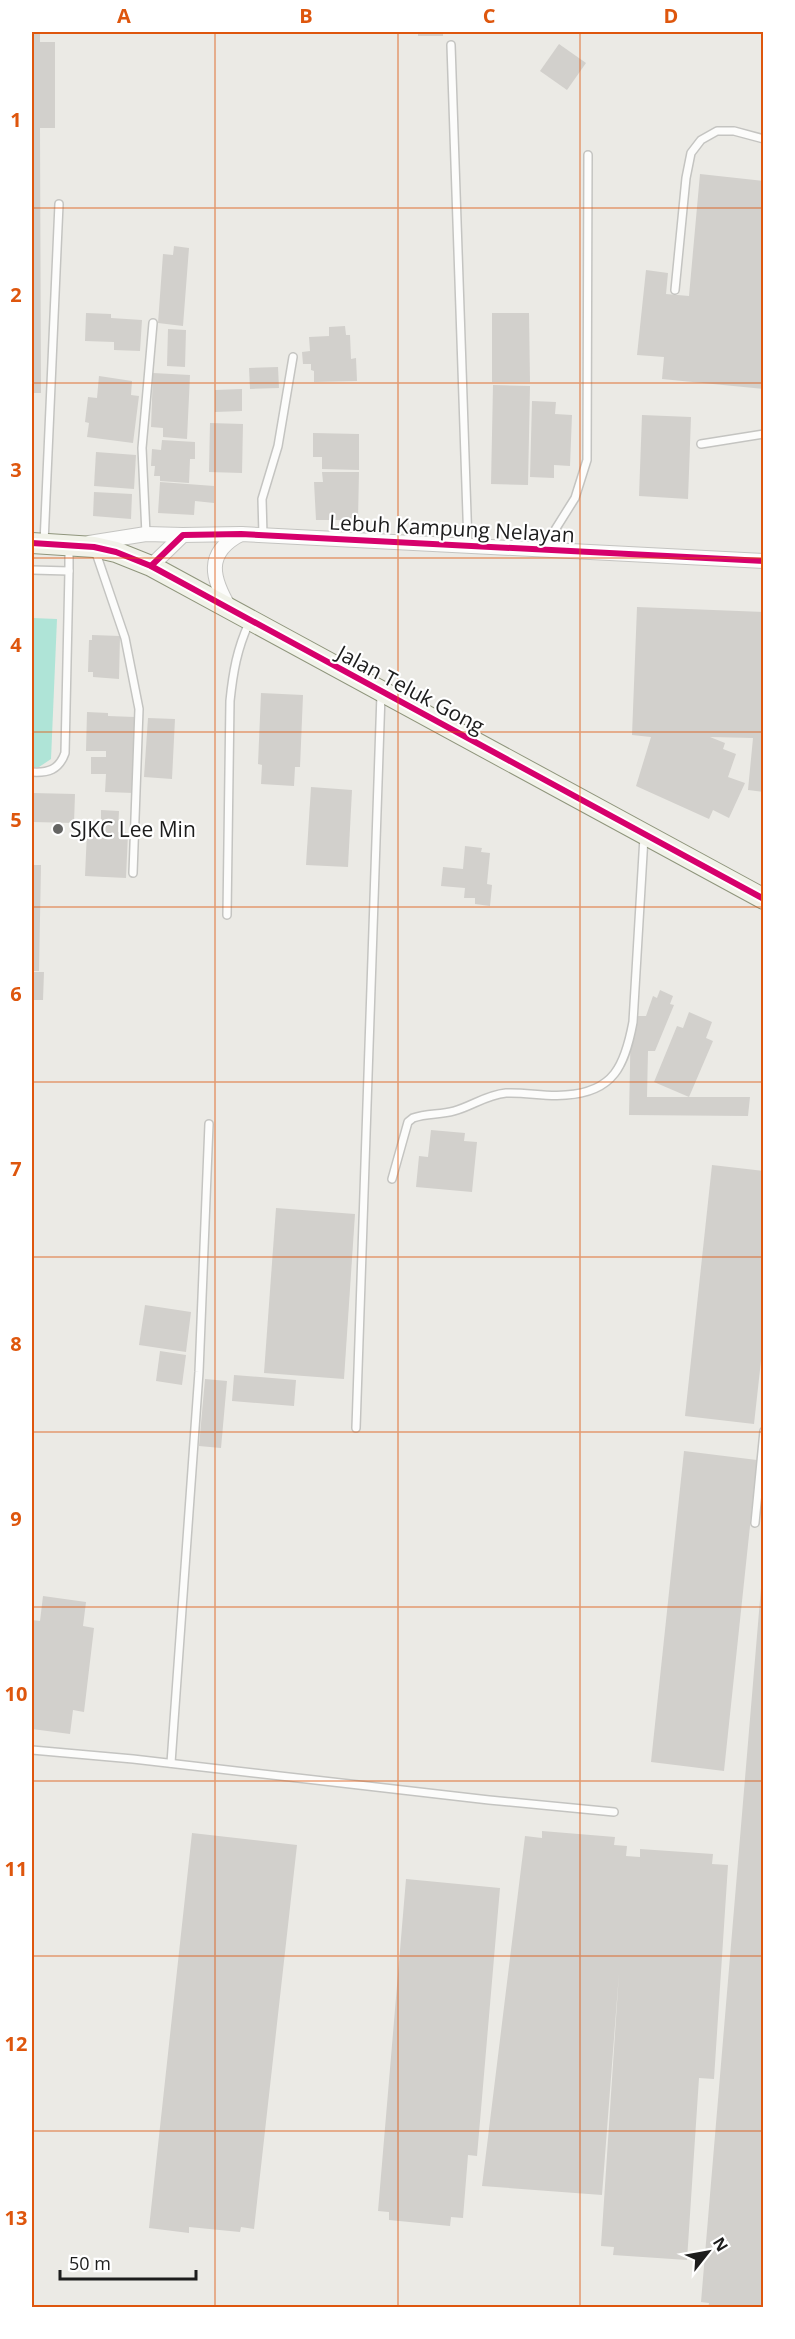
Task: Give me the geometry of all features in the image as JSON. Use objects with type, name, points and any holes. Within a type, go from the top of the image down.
[{"type":"street","name":"Lebuh Kampung Nelayan","points":[[80,546],[146,534],[241,534],[764,561]]},
{"type":"street","points":[[151,566],[183,534]]},
{"type":"street","points":[[231,611],[216,580],[215,562],[222,547],[241,534]]},
{"type":"street","name":"Jalan Teluk Gong","points":[[38,543],[80,546],[116,552],[151,566],[764,899]]},
{"type":"lane","points":[[451,45],[468,545]]},
{"type":"lane","points":[[675,291],[686,178],[691,153],[701,140],[717,131],[734,130],[764,139]]},
{"type":"lane","points":[[543,549],[575,498],[588,460],[588,155]]},
{"type":"lane","points":[[38,543],[58,204]]},
{"type":"lane","points":[[146,534],[142,448],[153,323]]},
{"type":"lane","points":[[263,535],[262,499],[278,446],[292,357]]},
{"type":"lane","points":[[701,444],[764,434]]},
{"type":"lane","points":[[32,772],[50,771],[60,764],[65,753],[69,571],[80,546]]},
{"type":"lane","points":[[80,546],[125,638],[139,709],[133,873]]},
{"type":"lane","points":[[32,570],[69,571]]},
{"type":"lane","points":[[227,915],[230,701],[237,652],[251,621]]},
{"type":"lane","points":[[356,1428],[381,692]]},
{"type":"lane","points":[[393,1179],[408,1122],[413,1118],[458,1110],[484,1097],[496,1095],[581,1093],[605,1084],[616,1073],[626,1050],[633,1022],[635,956],[644,834]]},
{"type":"lane","points":[[171,1763],[199,1372],[209,1124]]},
{"type":"lane","points":[[755,1523],[764,1431]]},
{"type":"lane","points":[[32,1750],[614,1812]]},
{"type":"shaded area","points":[[32,618],[57,619],[51,759],[39,767],[32,767]]},
{"type":"building","points":[[32,32],[40,32],[40,42],[55,42],[55,128],[40,128],[41,393],[32,393]]},
{"type":"building","points":[[418,32],[443,32],[443,36],[418,36]]},
{"type":"building","points":[[559,44],[586,63],[567,90],[540,71]]},
{"type":"building","points":[[700,174],[764,181],[764,389],[662,379],[664,357],[637,355],[646,270],[668,273],[666,294],[689,296]]},
{"type":"building","points":[[174,246],[189,248],[183,326],[158,323],[163,254],[173,255]]},
{"type":"building","points":[[86,313],[111,314],[111,318],[142,320],[140,351],[114,350],[114,342],[85,341]]},
{"type":"building","points":[[492,313],[529,313],[530,382],[492,382]]},
{"type":"building","points":[[345,326],[346,335],[350,335],[351,359],[356,358],[357,381],[314,382],[314,371],[311,370],[311,364],[303,364],[302,352],[310,351],[309,337],[329,336],[329,327]]},
{"type":"building","points":[[168,329],[186,330],[185,367],[167,366]]},
{"type":"building","points":[[278,367],[279,388],[250,389],[249,368]]},
{"type":"building","points":[[153,373],[190,375],[187,439],[163,437],[163,428],[151,427]]},
{"type":"building","points":[[99,376],[132,381],[131,395],[139,396],[133,443],[87,437],[89,423],[85,422],[88,397],[97,398]]},
{"type":"building","points":[[493,385],[530,386],[528,485],[491,484]]},
{"type":"building","points":[[242,389],[242,411],[215,412],[215,390]]},
{"type":"building","points":[[532,401],[556,402],[555,414],[572,415],[570,466],[554,465],[554,478],[530,477]]},
{"type":"building","points":[[642,415],[691,417],[688,499],[639,496]]},
{"type":"building","points":[[210,423],[243,424],[242,473],[209,472]]},
{"type":"building","points":[[313,433],[359,434],[359,470],[322,469],[322,457],[313,457]]},
{"type":"building","points":[[162,440],[195,442],[195,459],[190,459],[189,483],[160,481],[160,476],[154,476],[155,466],[151,466],[152,449],[161,450]]},
{"type":"building","points":[[96,452],[136,455],[134,489],[94,486]]},
{"type":"building","points":[[322,472],[359,472],[358,520],[316,520],[314,482],[323,482]]},
{"type":"building","points":[[160,482],[214,486],[214,503],[195,501],[194,515],[158,513]]},
{"type":"building","points":[[94,492],[132,494],[131,519],[93,516]]},
{"type":"building","points":[[637,607],[764,612],[764,792],[748,790],[753,738],[710,737],[725,743],[723,749],[736,754],[728,777],[745,783],[729,818],[713,810],[709,819],[636,786],[651,737],[632,735]]},
{"type":"building","points":[[92,635],[120,636],[119,679],[93,677],[93,672],[88,672],[89,640],[92,640]]},
{"type":"building","points":[[261,693],[303,695],[300,767],[295,767],[294,786],[261,784],[262,765],[258,764]]},
{"type":"building","points":[[87,712],[108,713],[108,716],[135,717],[134,793],[105,792],[106,774],[91,774],[91,757],[106,757],[106,751],[86,751]]},
{"type":"building","points":[[148,718],[175,719],[172,779],[144,777]]},
{"type":"building","points":[[311,787],[352,790],[348,867],[306,865]]},
{"type":"building","points":[[32,793],[75,794],[74,823],[32,822]]},
{"type":"building","points":[[101,810],[119,811],[118,832],[128,833],[126,878],[85,876],[87,831],[101,832]]},
{"type":"building","points":[[465,846],[482,848],[481,852],[490,853],[487,884],[492,885],[490,906],[475,904],[475,898],[464,898],[465,888],[441,886],[443,867],[463,869]]},
{"type":"building","points":[[32,865],[41,865],[39,971],[32,971]]},
{"type":"building","points":[[32,972],[44,972],[43,1000],[32,1000]]},
{"type":"building","points":[[660,990],[673,996],[670,1004],[674,1005],[655,1051],[648,1051],[647,1097],[750,1097],[748,1116],[629,1115],[631,1016],[646,1016],[653,996],[657,998]]},
{"type":"building","points":[[689,1012],[712,1022],[706,1038],[713,1041],[689,1097],[654,1082],[677,1026],[683,1028]]},
{"type":"building","points":[[431,1130],[465,1133],[464,1141],[477,1142],[472,1192],[416,1187],[419,1156],[428,1157]]},
{"type":"building","points":[[712,1165],[764,1171],[764,1334],[754,1424],[685,1416]]},
{"type":"building","points":[[276,1208],[355,1214],[344,1379],[264,1373]]},
{"type":"building","points":[[145,1305],[191,1312],[186,1352],[139,1345]]},
{"type":"building","points":[[160,1351],[186,1355],[182,1385],[156,1381]]},
{"type":"building","points":[[234,1375],[296,1380],[294,1406],[232,1401]]},
{"type":"building","points":[[205,1379],[227,1381],[221,1448],[199,1446]]},
{"type":"building","points":[[684,1451],[757,1460],[724,1771],[651,1762]]},
{"type":"building","points":[[762,1576],[764,1576],[764,2308],[708,2308],[709,2303],[701,2302]]},
{"type":"building","points":[[43,1596],[86,1602],[83,1626],[94,1628],[84,1712],[73,1710],[70,1734],[32,1729],[32,1620],[40,1621]]},
{"type":"building","points":[[542,1831],[615,1837],[614,1845],[627,1846],[626,1856],[640,1857],[640,1849],[713,1854],[712,1864],[728,1865],[714,2079],[699,2078],[687,2260],[613,2255],[614,2247],[601,2246],[619,1973],[602,2195],[482,2186],[525,1836],[542,1838]]},
{"type":"building","points":[[192,1833],[297,1845],[254,2229],[241,2227],[240,2232],[189,2227],[189,2233],[149,2228]]},
{"type":"building","points":[[406,1879],[500,1888],[477,2156],[468,2155],[463,2218],[451,2217],[450,2226],[389,2220],[389,2212],[378,2211]]},
{"type":"cycle path","points":[[151,566],[183,535],[241,534],[764,561]]},
{"type":"cycle path","points":[[32,543],[94,547],[116,552],[151,566],[764,899]]},
{"type":"place","name":"SJKC Lee Min","points":[[58,829]]}]
